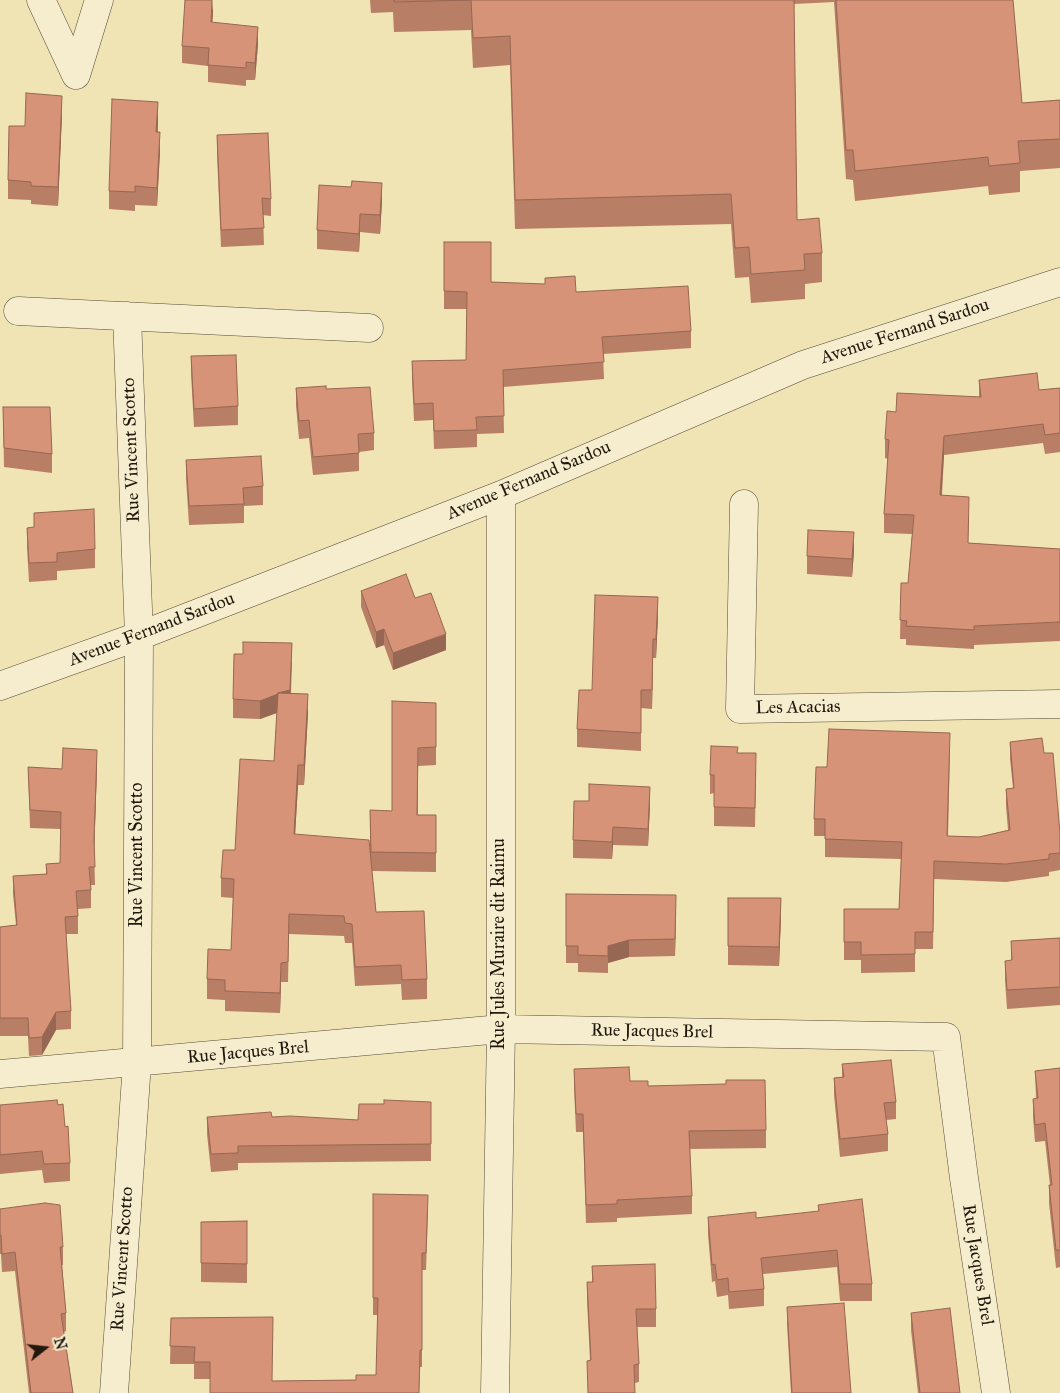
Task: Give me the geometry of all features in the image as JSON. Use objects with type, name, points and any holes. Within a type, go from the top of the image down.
[{"type":"street","points":[[41,0],[76,75],[99,0]]},
{"type":"street","name":"Avenue Fernand Sardou","points":[[0,686],[139,636],[502,495],[803,365],[1060,282]]},
{"type":"street","points":[[18,311],[369,328]]},
{"type":"street","name":"Rue Vincent Scotto","points":[[114,1393],[137,1063],[139,636],[127,316]]},
{"type":"street","name":"Rue Jules Muraire dit Raimu","points":[[495,1393],[500,1029],[502,495]]},
{"type":"street","name":"Les Acacias","points":[[744,504],[740,709],[1060,704]]},
{"type":"street","name":"Rue Jacques Brel","points":[[0,1074],[500,1029],[946,1037],[964,1178],[996,1393]]},
{"type":"building","points":[[185,0],[212,0],[211,22],[258,27],[255,63],[246,62],[246,68],[208,65],[209,48],[182,46]]},
{"type":"building","points":[[394,0],[471,0],[394,2]]},
{"type":"building","points":[[471,0],[794,0],[797,220],[819,218],[822,253],[804,254],[805,270],[751,274],[749,247],[735,248],[731,194],[515,200],[510,36],[473,38]]},
{"type":"building","points":[[836,0],[1013,0],[1022,103],[1060,100],[1060,139],[1018,141],[1020,163],[989,166],[988,157],[855,171],[853,150],[846,150]]},
{"type":"building","points":[[26,93],[62,96],[58,187],[31,186],[31,182],[8,180],[9,126],[25,126]]},
{"type":"building","points":[[112,99],[158,102],[156,132],[160,132],[157,188],[135,186],[135,192],[109,191]]},
{"type":"building","points":[[268,133],[271,199],[262,198],[264,228],[221,230],[217,135]]},
{"type":"building","points":[[352,181],[382,183],[380,215],[360,214],[359,234],[317,230],[319,185],[351,187]]},
{"type":"building","points":[[444,242],[491,242],[491,282],[545,284],[545,278],[575,276],[576,292],[688,286],[691,331],[602,337],[604,362],[503,370],[504,416],[476,417],[477,430],[434,431],[433,403],[414,404],[412,361],[466,360],[467,292],[444,291]]},
{"type":"building","points":[[236,355],[238,406],[194,409],[191,356]]},
{"type":"building","points":[[1037,373],[1039,390],[1060,388],[1060,433],[1045,435],[1043,424],[944,436],[940,495],[969,497],[968,543],[1060,549],[1060,622],[974,626],[974,630],[906,626],[907,621],[900,620],[901,583],[908,583],[914,515],[884,514],[889,440],[885,439],[887,411],[896,412],[897,393],[981,397],[979,380]]},
{"type":"building","points":[[326,386],[326,389],[370,387],[374,433],[358,434],[359,453],[313,457],[309,420],[299,421],[296,388]]},
{"type":"building","points":[[3,407],[50,407],[52,454],[4,448]]},
{"type":"building","points":[[261,456],[263,486],[243,488],[244,504],[189,506],[186,460]]},
{"type":"building","points":[[94,509],[95,549],[57,553],[57,562],[29,563],[27,528],[34,527],[34,513]]},
{"type":"building","points":[[808,530],[854,532],[852,559],[807,556]]},
{"type":"building","points":[[406,574],[415,598],[431,593],[446,634],[393,653],[384,629],[376,632],[361,591]]},
{"type":"building","points":[[595,595],[658,597],[656,639],[653,639],[652,690],[641,690],[641,733],[577,729],[579,690],[592,690]]},
{"type":"building","points":[[243,642],[292,643],[290,690],[260,701],[233,699],[234,654],[243,654]]},
{"type":"building","points":[[278,693],[308,694],[304,765],[298,765],[294,834],[369,840],[376,912],[424,911],[427,979],[402,980],[401,965],[355,967],[352,924],[345,923],[344,916],[289,914],[288,962],[281,963],[280,993],[225,991],[225,980],[207,979],[208,949],[231,950],[234,879],[221,878],[223,850],[235,850],[240,759],[274,761]]},
{"type":"building","points":[[392,701],[436,703],[436,747],[418,748],[417,815],[436,815],[436,853],[371,852],[370,810],[392,811]]},
{"type":"building","points":[[829,729],[950,733],[947,836],[979,837],[1010,830],[1006,789],[1014,788],[1010,742],[1042,738],[1044,753],[1053,753],[1060,853],[1049,854],[1049,859],[1006,864],[934,861],[933,932],[915,932],[915,954],[861,955],[861,942],[844,942],[844,909],[899,909],[902,842],[825,839],[825,819],[814,819],[816,767],[827,767]]},
{"type":"building","points":[[711,746],[738,747],[737,753],[756,753],[755,808],[714,807],[714,775],[710,775]]},
{"type":"building","points":[[63,748],[97,750],[95,867],[89,867],[91,890],[76,891],[78,916],[65,917],[71,1011],[56,1012],[42,1037],[29,1038],[28,1018],[0,1018],[0,927],[17,925],[13,876],[47,874],[46,864],[60,863],[61,812],[30,810],[28,767],[62,769]]},
{"type":"building","points":[[589,784],[650,787],[648,829],[613,827],[612,842],[573,840],[574,801],[589,801]]},
{"type":"building","points":[[566,894],[676,895],[675,939],[629,940],[608,946],[608,956],[578,955],[578,946],[566,946]]},
{"type":"building","points":[[728,898],[781,898],[779,947],[728,946]]},
{"type":"building","points":[[1060,938],[1060,987],[1007,990],[1005,961],[1012,960],[1011,941]]},
{"type":"building","points":[[891,1060],[896,1102],[884,1103],[888,1134],[840,1139],[834,1078],[844,1077],[842,1064]]},
{"type":"building","points":[[629,1067],[630,1081],[648,1081],[648,1086],[726,1084],[726,1080],[765,1080],[766,1130],[689,1131],[692,1196],[617,1200],[617,1204],[586,1205],[583,1114],[576,1114],[574,1069]]},
{"type":"building","points":[[1060,1068],[1060,1250],[1056,1250],[1049,1185],[1052,1185],[1045,1123],[1035,1125],[1033,1099],[1038,1098],[1035,1071]]},
{"type":"building","points":[[57,1100],[58,1105],[63,1104],[65,1127],[68,1126],[70,1163],[44,1164],[42,1151],[0,1155],[0,1105]]},
{"type":"building","points":[[384,1100],[431,1102],[431,1144],[238,1146],[238,1153],[211,1154],[207,1117],[271,1112],[272,1117],[290,1116],[358,1120],[359,1104],[384,1104]]},
{"type":"building","points":[[373,1194],[428,1195],[426,1253],[422,1253],[422,1350],[420,1350],[419,1393],[210,1393],[210,1362],[194,1362],[195,1347],[170,1346],[171,1318],[273,1317],[272,1381],[356,1380],[356,1375],[376,1375],[378,1298],[373,1298]]},
{"type":"building","points":[[862,1199],[872,1284],[840,1284],[837,1250],[761,1258],[764,1289],[729,1292],[728,1278],[717,1280],[715,1264],[712,1265],[708,1217],[756,1212],[756,1218],[819,1211],[818,1205]]},
{"type":"building","points":[[45,1203],[60,1205],[63,1247],[60,1247],[66,1313],[61,1314],[73,1393],[31,1393],[15,1252],[2,1254],[0,1209]]},
{"type":"building","points":[[247,1221],[247,1264],[201,1263],[201,1222]]},
{"type":"building","points":[[655,1264],[656,1309],[636,1309],[639,1364],[634,1365],[635,1393],[588,1393],[587,1361],[591,1360],[587,1282],[593,1282],[592,1266]]},
{"type":"building","points":[[844,1303],[851,1393],[792,1393],[787,1307]]},
{"type":"building","points":[[950,1308],[960,1393],[920,1393],[911,1313]]}]
